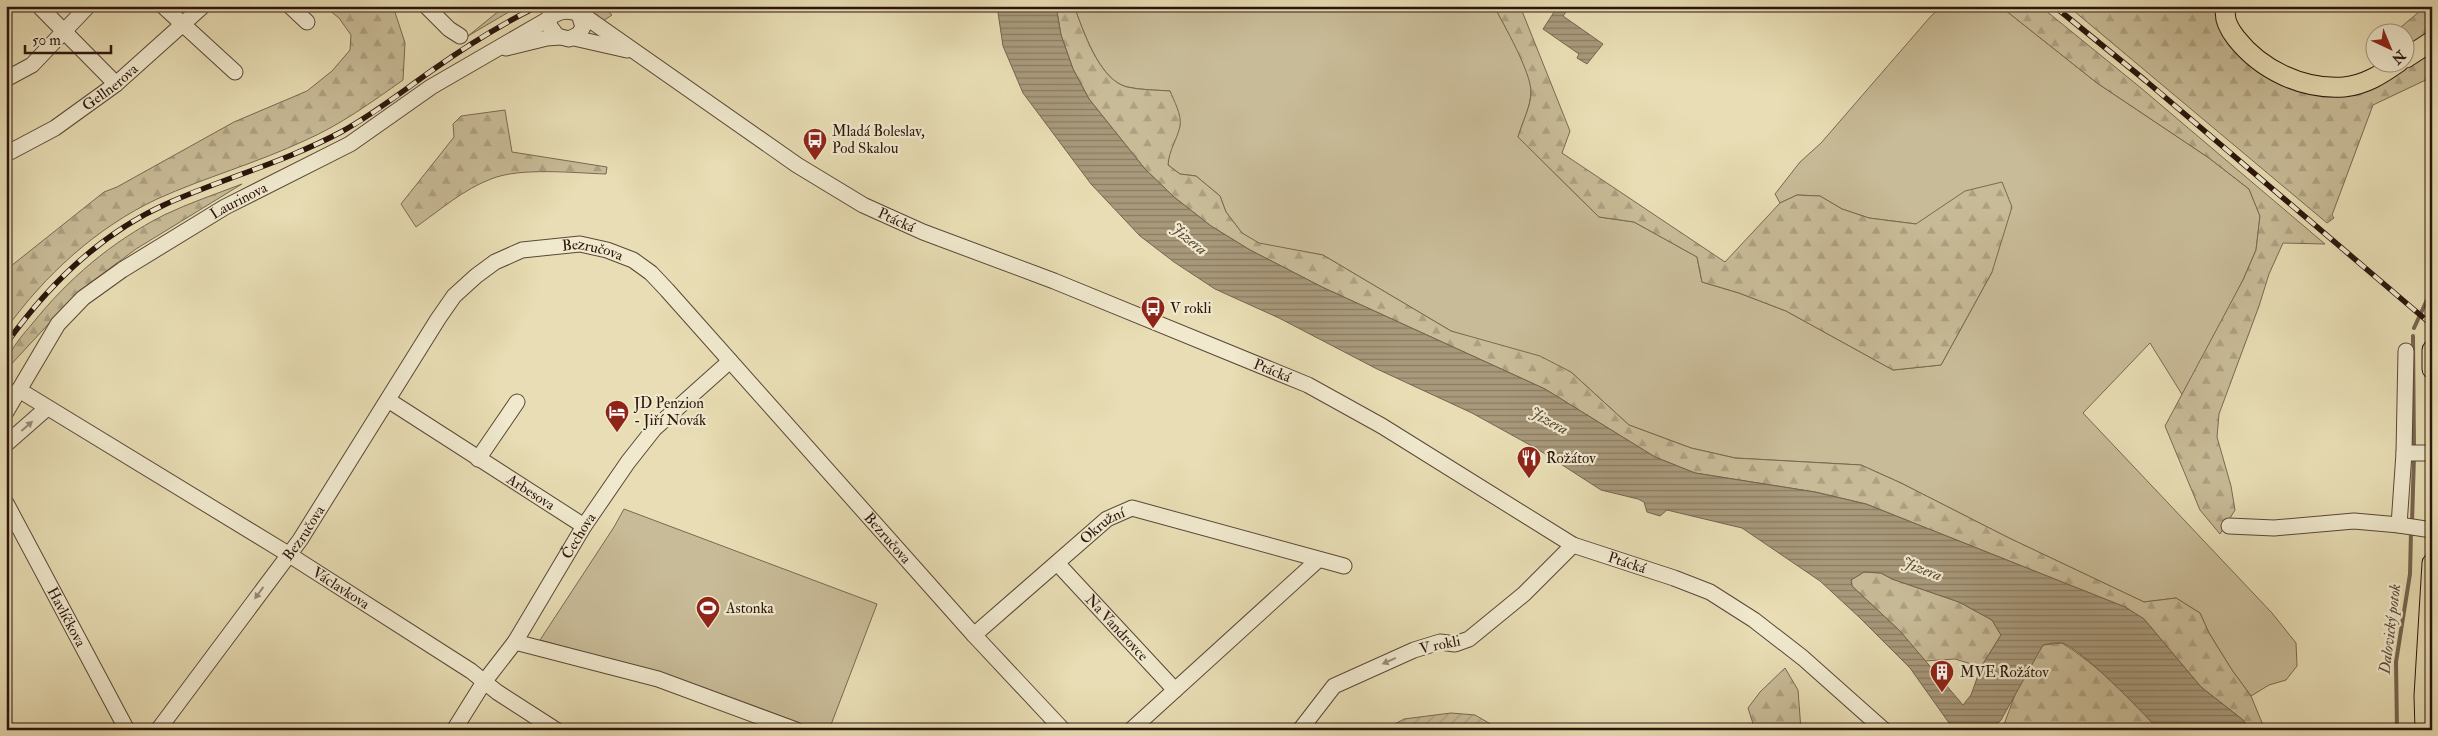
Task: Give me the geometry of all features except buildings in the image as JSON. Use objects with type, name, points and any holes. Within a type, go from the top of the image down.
[{"type":"main road","points":[[2226,6],[2226,22],[2230,31],[2243,47],[2273,71],[2316,85],[2355,86],[2383,72]]},
{"type":"main road","points":[[2416,51],[2432,41]]},
{"type":"main road","points":[[2432,350],[2432,368]]},
{"type":"main road","points":[[2427,727],[2424,696],[2432,563]]},
{"type":"street","points":[[39,6],[116,84]]},
{"type":"street","points":[[6,78],[32,65],[88,6]]},
{"type":"street","points":[[163,6],[234,72]]},
{"type":"street","name":"Gellnerova","points":[[6,154],[56,128],[116,84],[202,6]]},
{"type":"street","points":[[290,6],[307,22]]},
{"type":"street","points":[[426,6],[449,29],[460,36]]},
{"type":"street","points":[[575,10],[583,27],[567,37],[550,28],[551,11],[575,10]]},
{"type":"street","name":"Ptácká","points":[[575,10],[844,195],[905,225],[1054,281],[1308,385],[1382,426],[1573,545],[1674,578],[1710,592],[1761,625],[1802,658],[1884,730]]},
{"type":"street","name":"Laurinova","points":[[10,403],[58,324],[83,298],[122,270],[225,207],[350,144],[431,87],[495,50],[551,11]]},
{"type":"street","name":"Ptácká","points":[[567,37],[636,52]]},
{"type":"street","name":"Laurinova","points":[[495,50],[547,38],[567,37]]},
{"type":"street","name":"Bezručova","points":[[158,730],[300,540],[438,319],[465,286],[495,262],[522,250],[551,245],[580,244],[607,250],[633,260],[651,273],[974,635],[1063,730]]},
{"type":"street","points":[[2399,525],[2404,453],[2406,351]]},
{"type":"street","name":"Čechova","points":[[454,730],[484,682],[515,642],[584,526],[628,462],[654,429],[730,361]]},
{"type":"street","name":"Arbesova","points":[[388,400],[584,526]]},
{"type":"street","points":[[478,459],[517,402]]},
{"type":"street","name":"Václavkova","points":[[10,403],[47,408],[288,554],[471,671],[484,682],[556,730]]},
{"type":"street","points":[[6,444],[47,408]]},
{"type":"street","points":[[2404,453],[2432,453]]},
{"type":"street","name":"Havlíčkova","points":[[6,503],[127,730]]},
{"type":"street","name":"Okružní","points":[[974,635],[1107,520],[1132,508],[1344,566]]},
{"type":"street","points":[[2229,526],[2274,528],[2354,521],[2432,530]]},
{"type":"street","name":"V rokli","points":[[1300,730],[1334,686],[1414,650],[1440,642],[1455,644],[1469,639],[1524,594],[1573,545]]},
{"type":"street","points":[[1131,730],[1318,560]]},
{"type":"street","name":"Na Vandrovce","points":[[1058,564],[1175,690]]},
{"type":"street","points":[[515,642],[658,679],[796,730]]},
{"type":"green space","points":[[324,6],[393,6],[405,43],[403,80],[356,113],[319,134],[269,156],[157,199],[113,224],[73,255],[55,272],[37,290],[6,329],[6,270],[104,192],[117,187],[234,122],[307,91],[332,71],[350,50],[351,35],[339,18]]},
{"type":"green space","points":[[505,6],[519,6],[468,36]]},
{"type":"green space","points":[[585,6],[602,6],[612,15],[603,21],[582,10]]},
{"type":"green space","points":[[1056,6],[1074,6],[1093,53],[1108,75],[1117,82],[1132,88],[1170,91],[1180,117],[1180,126],[1168,165],[1180,174],[1196,176],[1220,196],[1226,212],[1242,233],[1259,243],[1323,255],[1451,331],[1540,356],[1571,372],[1629,425],[1691,448],[1735,458],[1861,465],[2144,602],[2176,598],[2200,613],[2209,633],[2251,696],[2265,730],[2250,730],[2243,720],[2201,687],[2144,619],[2125,607],[1866,504],[1815,492],[1695,473],[1655,457],[1545,389],[1324,288],[1250,250],[1211,226],[1174,197],[1145,169],[1089,99],[1073,69],[1061,35]]},
{"type":"green space","points":[[1074,6],[1494,6],[1517,49],[1530,83],[1530,103],[1518,137],[1599,217],[1634,222],[1697,257],[1702,282],[1739,293],[1786,311],[1893,370],[1941,365],[1992,272],[1916,224],[1869,218],[1842,209],[1820,196],[1797,195],[1780,203],[1775,194],[1800,162],[1821,143],[1931,16],[1942,6],[2000,6],[2097,83],[2209,158],[2249,189],[2260,216],[2256,250],[2243,280],[2183,396],[2150,343],[2083,413],[2272,613],[2296,643],[2297,666],[2286,680],[2269,685],[2251,696],[2209,633],[2200,613],[2176,598],[2144,602],[1861,465],[1735,458],[1691,448],[1629,425],[1571,372],[1451,331],[1323,255],[1259,244],[1242,233],[1226,212],[1220,196],[1196,176],[1180,174],[1168,165],[1169,154],[1180,125],[1170,91],[1127,87],[1108,75],[1093,53]]},
{"type":"green space","points":[[1494,6],[1520,6],[1570,131],[1562,153],[1725,262],[1780,203],[1797,195],[1820,196],[1842,209],[1869,218],[1916,224],[1965,191],[2002,182],[2012,207],[1992,272],[1941,365],[1893,370],[1786,311],[1739,293],[1702,282],[1697,257],[1634,222],[1599,217],[1518,137],[1530,103],[1530,83],[1516,49]]},
{"type":"green space","points":[[2000,6],[2040,6],[2141,88],[2325,244],[2283,243],[2269,274],[2219,414],[2217,437],[2231,486],[2235,510],[2220,534],[2200,510],[2165,426],[2243,280],[2256,250],[2260,216],[2249,189],[2209,158],[2097,83]]},
{"type":"green space","points":[[2068,6],[2218,6],[2226,31],[2329,96],[2350,96],[2395,72],[2416,72],[2416,60],[2432,50],[2432,77],[2373,105],[2332,215],[2334,218],[2327,223]]},
{"type":"green space","points":[[2426,6],[2432,6],[2432,36],[2416,45],[2416,22],[2407,22]]},
{"type":"green space","points":[[505,110],[512,152],[607,167],[606,174],[532,172],[503,175],[471,188],[416,227],[401,204],[454,137],[453,124],[461,116]]},
{"type":"green space","points":[[242,184],[136,249],[78,292],[6,370],[9,357],[23,334],[60,292],[108,249],[164,215]]},
{"type":"green space","name":"Astonka","points":[[624,509],[877,604],[829,730],[810,730],[662,674],[540,640]]},
{"type":"green space","points":[[1864,572],[1881,573],[1892,579],[1959,602],[1992,620],[2001,635],[1981,667],[1955,659],[1924,661],[1900,631],[1852,586],[1851,580]]},
{"type":"green space","points":[[2062,643],[2114,683],[2159,730],[2002,730],[2017,689],[2043,645]]},
{"type":"green space","points":[[1785,668],[1798,690],[1801,730],[1755,730],[1748,708],[1760,692]]},
{"type":"green space","points":[[1451,713],[1475,715],[1501,730],[1384,730],[1404,719]]},
{"type":"water","name":"Jizera","points":[[997,6],[1056,6],[1061,35],[1073,69],[1089,99],[1145,169],[1174,197],[1211,226],[1250,250],[1324,288],[1545,389],[1655,457],[1695,473],[1815,492],[1866,504],[2125,607],[2144,619],[2201,687],[2243,720],[2250,730],[2159,730],[2112,682],[2083,656],[2071,647],[2057,643],[2043,645],[2001,720],[1991,730],[1954,730],[1910,668],[1859,617],[1820,581],[1742,528],[1667,510],[1660,516],[1647,512],[1644,502],[1601,490],[1539,450],[1472,413],[1377,369],[1279,318],[1215,289],[1174,262],[1140,236],[1091,184],[1023,93],[1003,46]],"holes":[[[1864,572],[1881,573],[1892,579],[1959,602],[1992,620],[2001,635],[1981,667],[1971,695],[1963,705],[1900,631],[1852,586],[1851,580]]]},
{"type":"water","points":[[1558,6],[1566,12],[1563,16],[1603,44],[1587,64],[1577,58],[1579,54],[1543,29]]},
{"type":"waterway","name":"Dalovický potok","points":[[2414,328],[2432,289]]},
{"type":"waterway","name":"Dalovický potok","points":[[2413,336],[2414,449]]},
{"type":"waterway","name":"Dalovický potok","points":[[2412,523],[2414,456]]},
{"type":"waterway","name":"Dalovický potok","points":[[2397,730],[2396,662],[2410,574],[2411,532]]},
{"type":"railway","points":[[6,344],[39,301],[77,263],[119,230],[166,204],[320,143],[341,132],[377,110],[472,43],[538,6]]},
{"type":"railway","points":[[2054,6],[2146,81],[2432,325]]},
{"type":"place","name":"Mladá Boleslav, Pod Skalou","points":[[815,161]]},
{"type":"place","name":"V rokli","points":[[1153,329]]},
{"type":"place","name":"JD Penzion - Jiří Novák","points":[[617,433]]},
{"type":"place","name":"Rožátov","points":[[1529,479]]},
{"type":"place","name":"Astonka","points":[[708,629]]},
{"type":"place","name":"MVE Rožátov","points":[[1942,693]]}]
